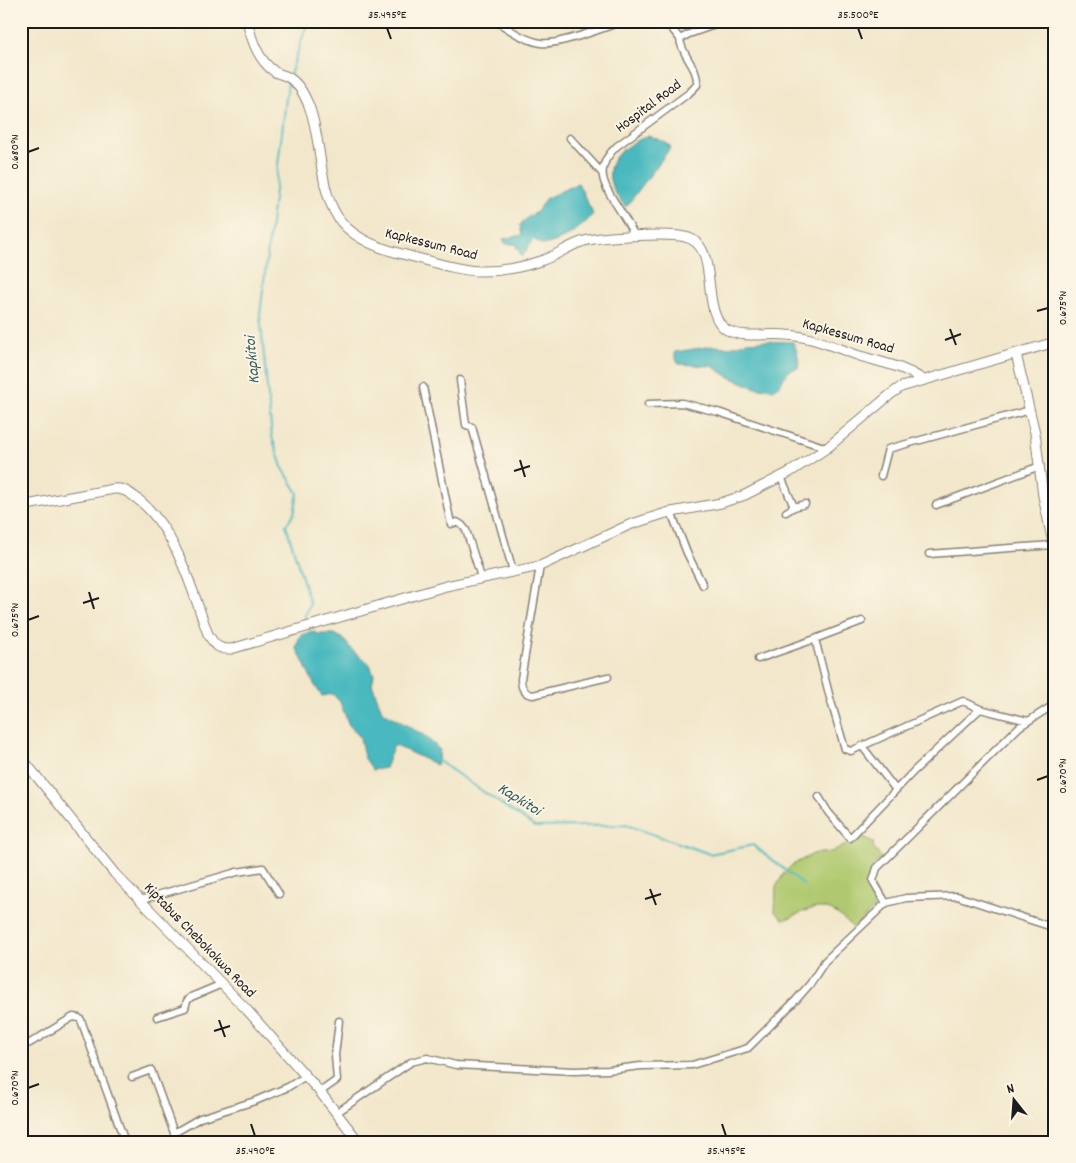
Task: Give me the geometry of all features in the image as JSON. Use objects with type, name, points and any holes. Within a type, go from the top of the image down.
[{"type":"street","name":"Kapkessum Road","points":[[247,21],[252,42],[265,61],[276,72],[289,78],[302,90],[312,113],[329,198],[344,226],[360,237],[386,250],[481,272],[514,268],[540,261],[590,239],[635,236],[685,236],[698,242],[702,248],[716,318],[724,328],[732,332],[746,334],[787,335],[807,338],[904,368],[924,380]]},
{"type":"street","points":[[496,21],[530,40],[547,44],[573,38],[623,21]]},
{"type":"street","points":[[666,21],[680,39],[726,21]]},
{"type":"street","name":"Hospital Road","points":[[602,173],[606,160],[614,149],[697,85],[698,78],[683,51],[680,39]]},
{"type":"street","points":[[570,138],[602,173],[605,186],[635,236]]},
{"type":"street","points":[[21,506],[118,489],[132,494],[149,508],[164,528],[180,561],[208,634],[214,644],[221,649],[237,648],[446,586],[540,566],[582,548],[621,528],[671,512],[745,495],[781,477],[827,448],[901,387],[1055,342]]},
{"type":"street","points":[[929,554],[1054,549],[1042,496],[1040,466],[1030,410],[1016,354]]},
{"type":"street","points":[[460,380],[466,425],[472,427],[513,571]]},
{"type":"street","points":[[423,387],[452,524],[457,522],[466,530],[481,578]]},
{"type":"street","points":[[648,404],[682,403],[718,412],[827,448]]},
{"type":"street","points":[[881,476],[888,449],[1030,410]]},
{"type":"street","points":[[936,504],[1040,466]]},
{"type":"street","points":[[781,477],[794,508]]},
{"type":"street","points":[[786,512],[805,504]]},
{"type":"street","points":[[671,512],[686,553],[703,585]]},
{"type":"street","points":[[540,566],[521,679],[523,690],[527,694],[533,695],[608,677]]},
{"type":"street","points":[[758,659],[862,621]]},
{"type":"street","points":[[815,638],[845,749],[851,751],[963,701],[980,709],[1028,721]]},
{"type":"street","points":[[886,904],[873,881],[877,868],[1019,727],[1055,704]]},
{"type":"street","points":[[819,797],[828,812],[850,838],[896,790],[980,709]]},
{"type":"street","points":[[862,746],[896,790]]},
{"type":"street","name":"Kiptabus Chebokokwa Road","points":[[21,757],[115,874],[222,984],[320,1092],[360,1142]]},
{"type":"street","points":[[140,900],[237,872],[262,868],[279,894]]},
{"type":"street","points":[[336,1113],[410,1062],[420,1059],[427,1058],[456,1065],[574,1071],[692,1065],[748,1048],[796,1000],[810,984],[825,961],[886,904],[906,898],[957,896],[1055,928]]},
{"type":"street","points":[[157,1017],[185,1008],[187,1000],[191,997],[222,984]]},
{"type":"street","points":[[21,1045],[30,1043],[73,1017],[79,1018],[125,1142]]},
{"type":"street","points":[[320,1092],[337,1080],[335,1055],[339,1021]]},
{"type":"street","points":[[132,1076],[151,1070],[174,1133],[200,1118],[256,1100],[306,1076]]},
{"type":"green space","points":[[864,837],[873,842],[874,849],[881,857],[873,869],[870,879],[873,889],[881,902],[853,928],[835,912],[823,908],[809,910],[785,919],[782,919],[775,912],[776,887],[784,873],[792,865],[813,854],[831,852]]},
{"type":"water","points":[[648,136],[663,141],[671,147],[626,207],[611,184],[612,164],[625,148]]},
{"type":"water","points":[[578,183],[593,214],[583,225],[564,238],[543,245],[533,239],[522,257],[515,244],[506,244],[503,239],[522,235],[520,225],[537,212],[545,199]]},
{"type":"water","points":[[747,342],[793,342],[798,355],[798,368],[789,371],[775,389],[756,388],[727,376],[712,366],[679,364],[675,357],[675,352],[713,346],[730,347]]},
{"type":"water","points":[[311,631],[318,634],[334,634],[343,639],[355,653],[369,663],[374,675],[372,684],[382,711],[425,736],[440,750],[437,765],[394,745],[385,768],[373,770],[364,757],[360,737],[349,725],[340,702],[333,694],[322,696],[296,647],[300,636]]},
{"type":"waterway","name":"Kapkitoi","points":[[290,75],[308,21]]},
{"type":"waterway","name":"Kapkitoi","points":[[288,82],[260,315],[272,437],[282,467],[298,493],[294,514],[286,525],[310,604],[305,615],[306,624]]},
{"type":"waterway","name":"Kapkitoi","points":[[437,760],[535,827],[626,825],[710,854],[753,845],[804,885]]}]
